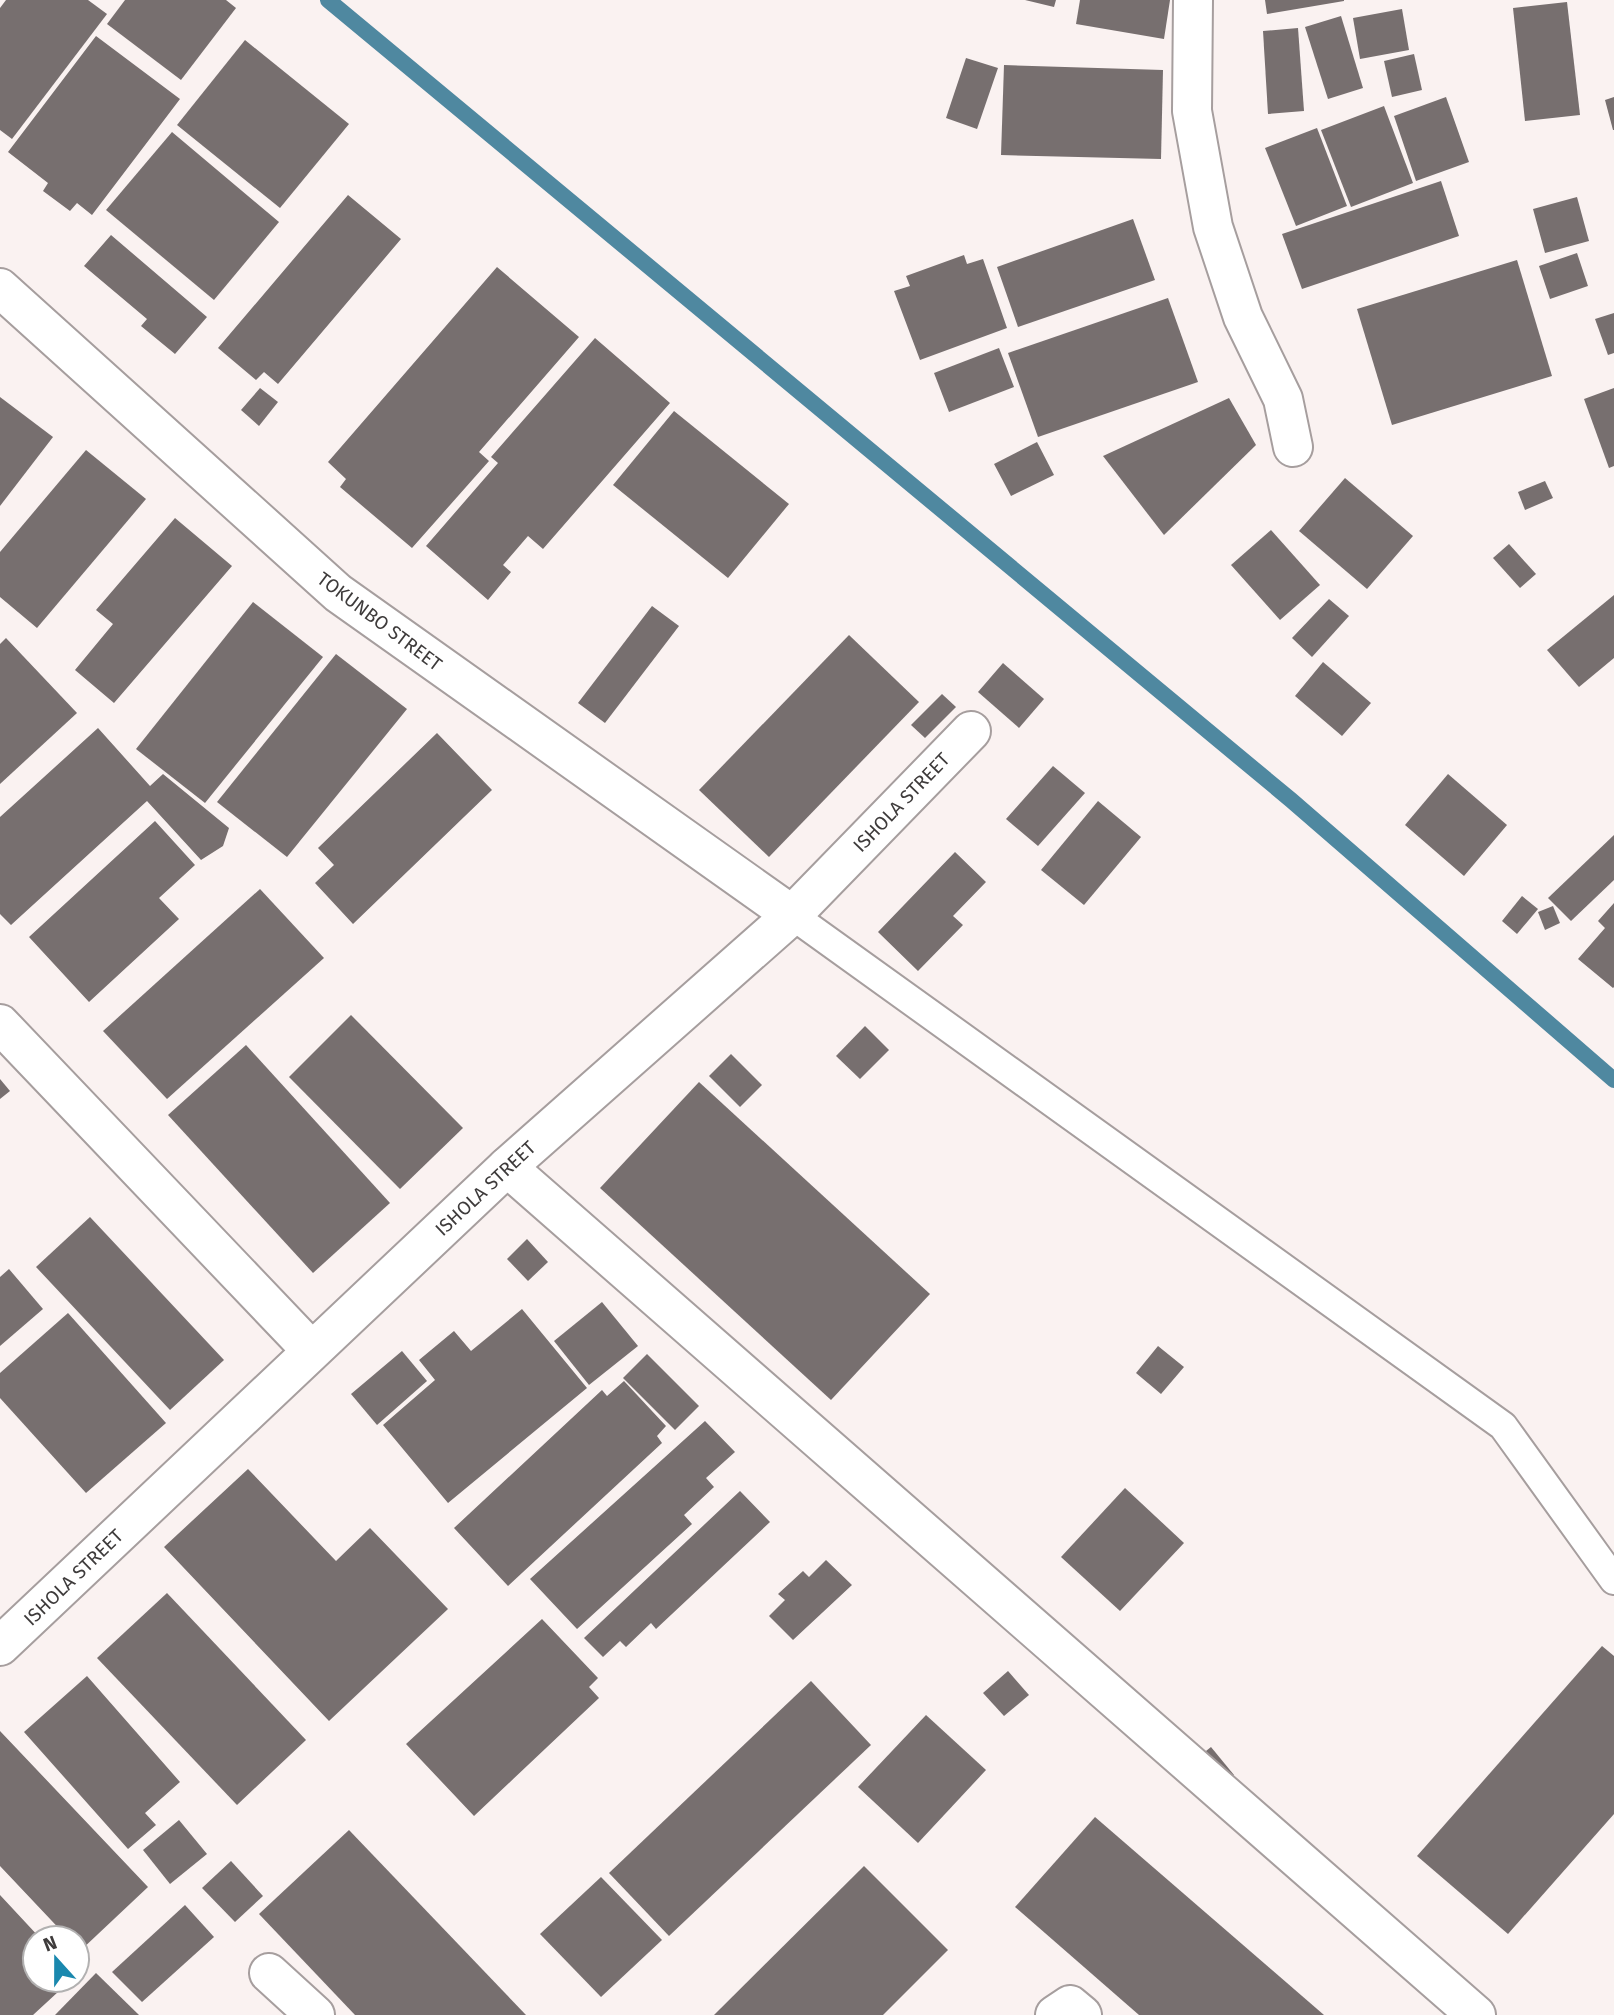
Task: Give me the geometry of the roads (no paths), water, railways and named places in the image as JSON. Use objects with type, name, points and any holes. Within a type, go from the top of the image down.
[{"type":"street","points":[[1193,0],[1192,111],[1213,227],[1242,317],[1283,399],[1293,447]]},
{"type":"street","name":"TOKUNBO STREET","points":[[0,288],[338,593],[792,915]]},
{"type":"street","name":"ISHOLA STREET","points":[[0,1646],[507,1167],[792,915],[971,731]]},
{"type":"street","points":[[0,1024],[311,1350]]},
{"type":"street","points":[[507,1167],[1476,2015]]},
{"type":"street","points":[[269,1973],[315,2015]]},
{"type":"street","points":[[1055,2015],[1070,2005],[1082,2015]]},
{"type":"lane","points":[[792,915],[1503,1426],[1614,1580]]},
{"type":"waterway","points":[[328,0],[1291,800],[1614,1080]]}]
